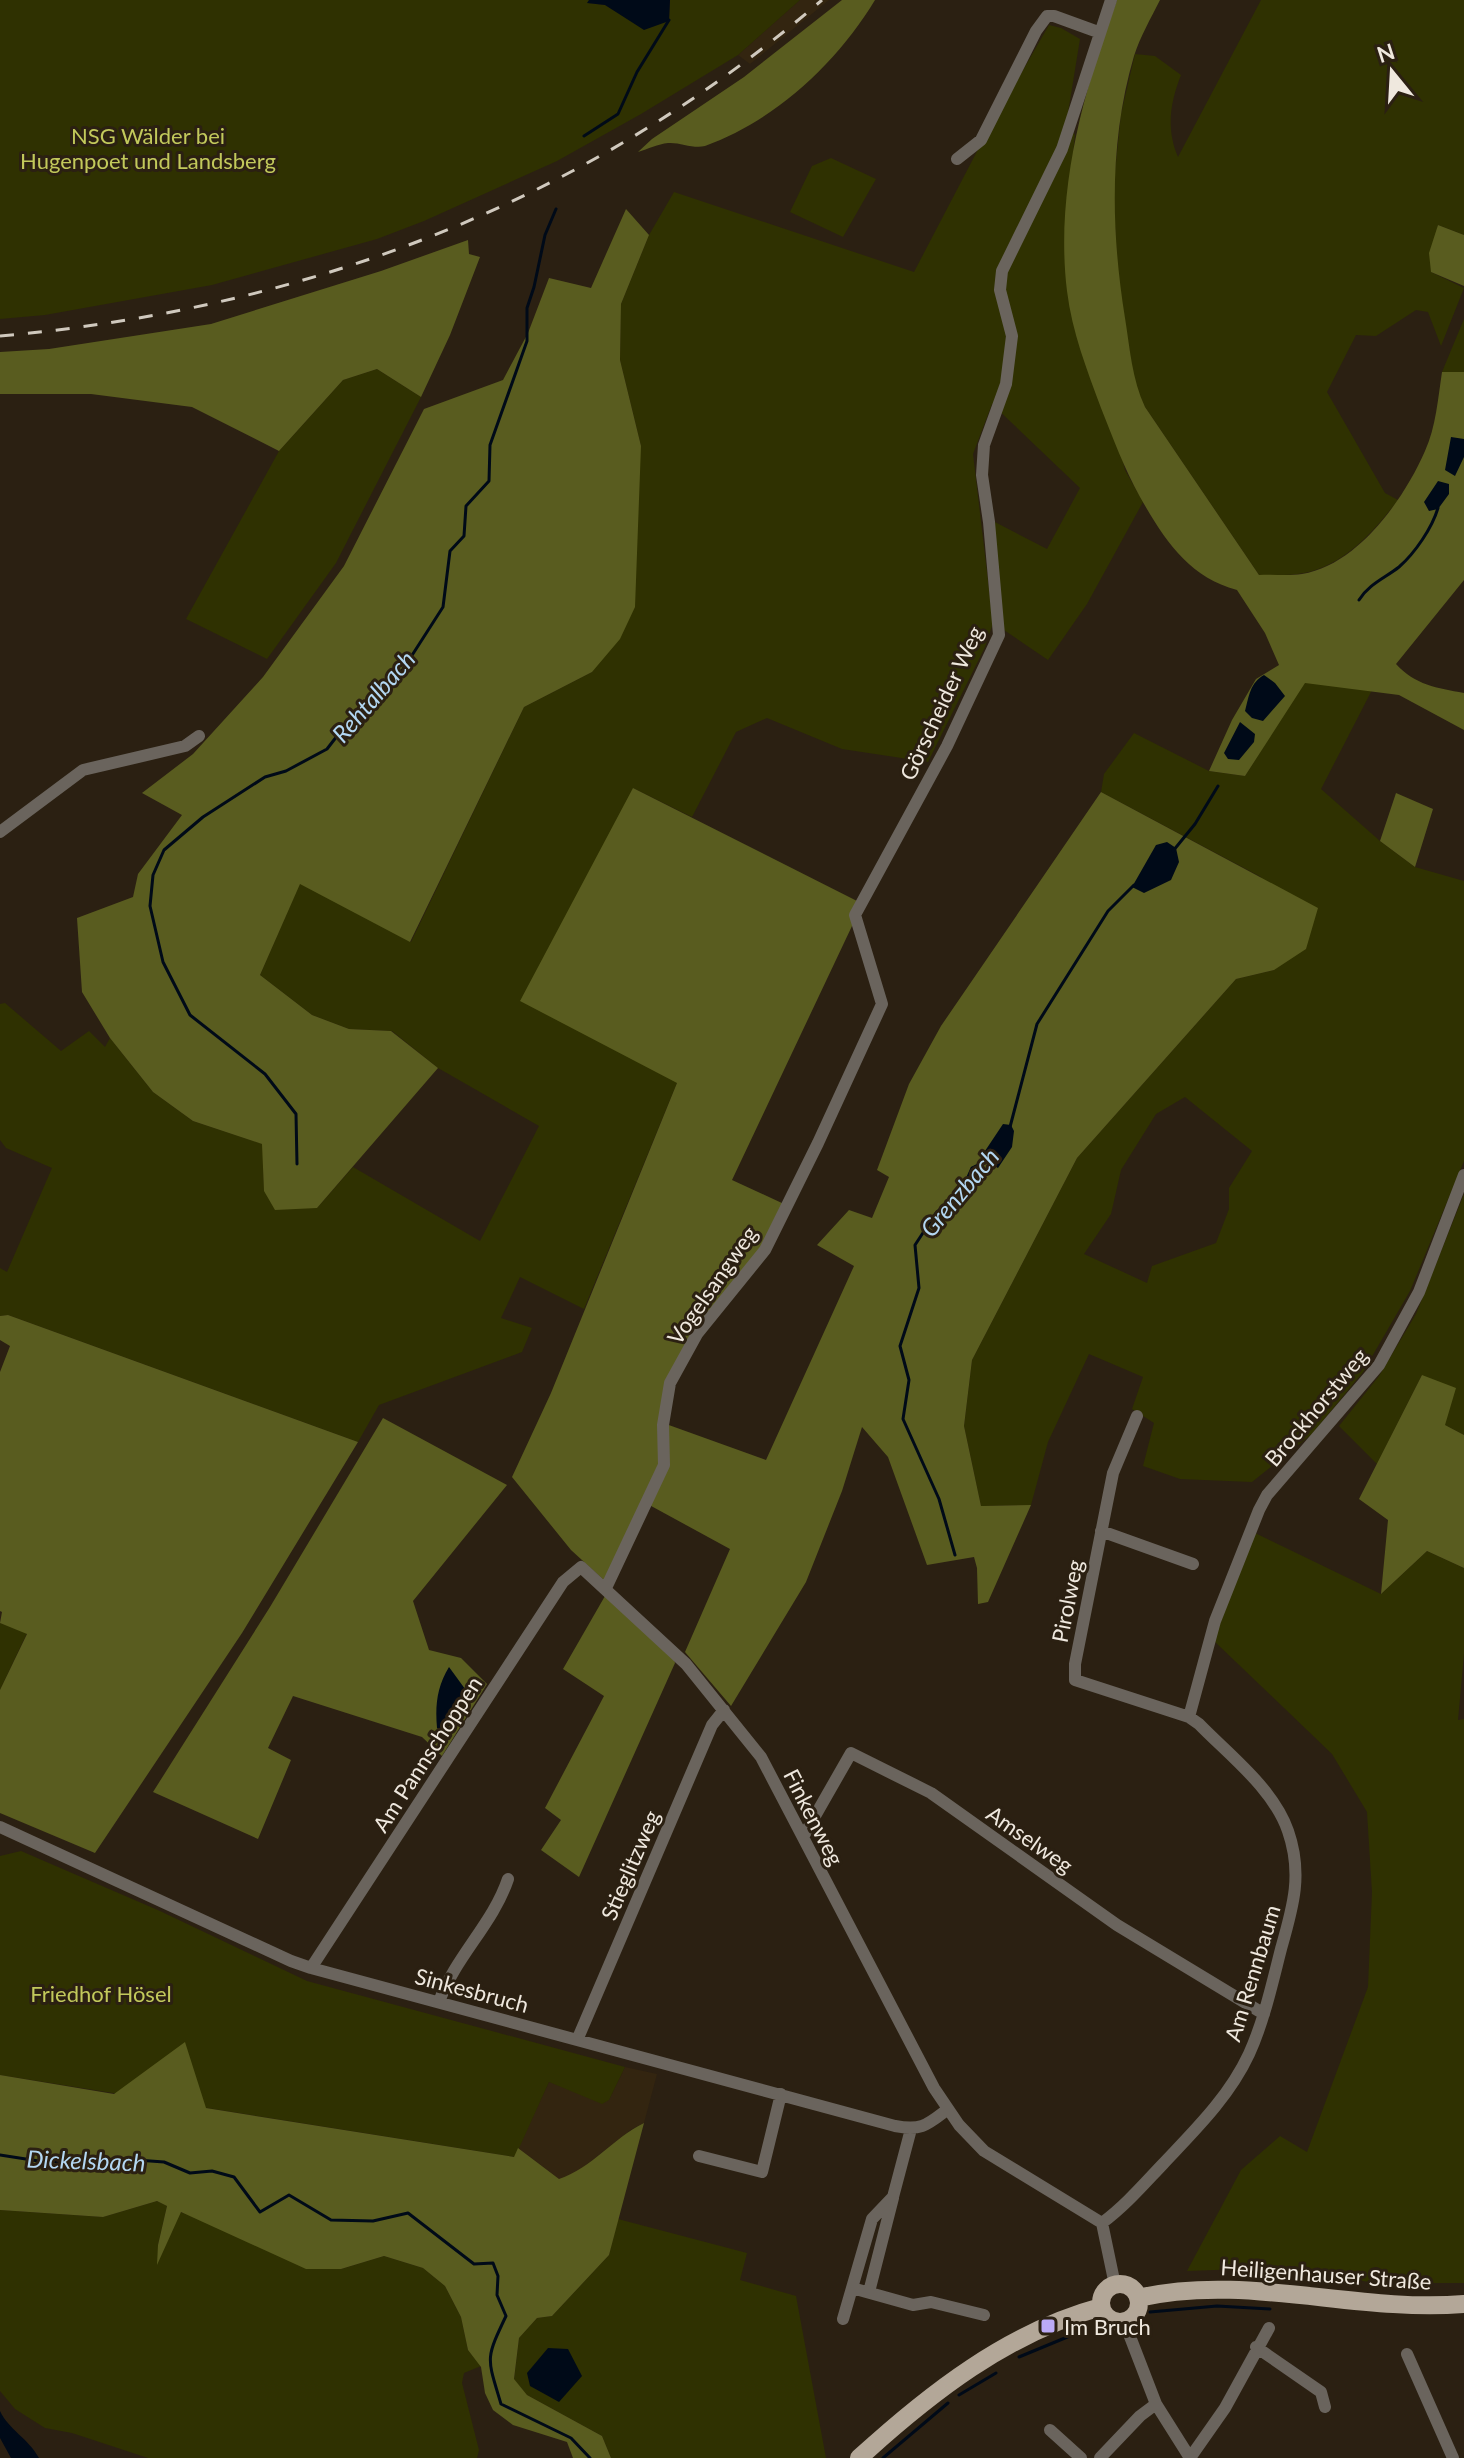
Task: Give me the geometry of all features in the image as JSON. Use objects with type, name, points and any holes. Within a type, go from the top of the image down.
[{"type":"main road","points":[[1115,2285],[1131,2288],[1138,2298],[1136,2312],[1124,2321],[1110,2319],[1101,2307],[1104,2293],[1115,2285]]},
{"type":"main road","name":"Heiligenhauser Straße","points":[[1138,2298],[1166,2293],[1248,2291],[1385,2305],[1464,2304]]},
{"type":"main road","points":[[859,2458],[914,2409],[971,2368],[1037,2331],[1101,2307]]},
{"type":"street","name":"Görscheider Weg","points":[[818,1143],[882,1004],[855,915],[947,746],[999,635],[1000,620],[982,475],[984,445],[1006,384],[1012,336],[1000,290],[1002,271],[1062,149],[1111,0]]},
{"type":"street","points":[[957,159],[981,140],[1036,31],[1047,16],[1098,32]]},
{"type":"street","points":[[0,832],[83,770],[185,746],[199,736]]},
{"type":"street","name":"Vogelsangweg","points":[[606,1588],[664,1465],[663,1425],[670,1383],[697,1334],[765,1250],[818,1143]]},
{"type":"street","name":"Brockhorstweg","points":[[1189,1717],[1215,1621],[1250,1529],[1267,1495],[1364,1385],[1384,1355],[1419,1292],[1464,1175]]},
{"type":"street","name":"Pirolweg","points":[[1075,1680],[1075,1664],[1113,1473],[1137,1416]]},
{"type":"street","points":[[1101,1531],[1193,1564]]},
{"type":"street","name":"Finkenweg","points":[[581,1567],[686,1664],[761,1757],[927,2074],[959,2125],[984,2151],[1102,2223]]},
{"type":"street","name":"Am Pannschoppen","points":[[311,1968],[563,1582],[581,1567]]},
{"type":"street","name":"Am Rennbaum","points":[[1075,1680],[1189,1717],[1267,1794],[1287,1828],[1296,1863],[1295,1897],[1264,2014],[1249,2053],[1230,2088],[1203,2122],[1121,2209],[1102,2223]]},
{"type":"street","name":"Stieglitzweg","points":[[578,2038],[712,1725],[724,1710]]},
{"type":"street","name":"Amselweg","points":[[803,1837],[851,1753],[931,1793],[1117,1925],[1264,2014]]},
{"type":"street","name":"Sinkesbruch","points":[[0,1827],[311,1968],[911,2129]]},
{"type":"street","points":[[439,2002],[447,1979],[503,1895],[508,1879]]},
{"type":"street","points":[[699,2156],[762,2172],[781,2094]]},
{"type":"street","points":[[869,2292],[911,2129],[924,2127],[948,2109]]},
{"type":"street","points":[[843,2319],[872,2219],[893,2197]]},
{"type":"street","points":[[1102,2223],[1115,2285]]},
{"type":"street","points":[[852,2288],[913,2305],[931,2302],[984,2315]]},
{"type":"street","points":[[1124,2321],[1156,2404],[1190,2458],[1225,2408],[1269,2328]]},
{"type":"street","points":[[1256,2347],[1321,2392],[1325,2407]]},
{"type":"street","points":[[1407,2354],[1453,2458]]},
{"type":"street","points":[[1100,2458],[1140,2416],[1156,2404]]},
{"type":"street","points":[[1050,2430],[1081,2458]]},
{"type":"shaded area","points":[[800,0],[829,0],[750,64],[738,55]]},
{"type":"shaded area","points":[[842,0],[875,0],[823,67],[780,105],[756,122],[705,146],[668,143],[638,152],[652,139],[744,77]]},
{"type":"shaded area","points":[[1117,0],[1160,0],[1134,56],[1116,153],[1117,252],[1134,375],[1145,407],[1259,575],[1297,575],[1323,568],[1360,544],[1392,509],[1416,470],[1429,442],[1442,372],[1464,372],[1464,580],[1396,664],[1419,681],[1464,693],[1464,730],[1399,695],[1305,683],[1245,776],[1209,771],[1232,720],[1256,679],[1279,665],[1265,633],[1237,590],[1220,584],[1191,566],[1168,541],[1140,497],[1090,379],[1076,336],[1067,291],[1065,217],[1075,143],[1093,70]]},
{"type":"shaded area","points":[[626,209],[649,235],[621,304],[620,360],[641,446],[635,607],[620,639],[592,672],[524,707],[410,942],[300,884],[260,975],[312,1015],[349,1029],[391,1031],[438,1068],[317,1208],[275,1210],[264,1191],[262,1144],[193,1121],[153,1092],[110,1038],[82,992],[77,918],[133,897],[138,874],[182,815],[142,793],[193,754],[263,677],[344,566],[424,409],[503,380],[528,333],[549,278],[591,288]]},
{"type":"shaded area","points":[[1438,225],[1464,235],[1464,286],[1431,272],[1429,253]]},
{"type":"shaded area","points":[[468,240],[469,254],[480,257],[450,335],[421,397],[377,369],[343,380],[279,451],[192,407],[91,394],[0,394],[0,352],[49,349],[211,324],[381,271]]},
{"type":"shaded area","points":[[633,788],[857,901],[852,926],[732,1180],[784,1204],[762,1248],[666,1382],[666,1424],[766,1460],[854,1266],[817,1245],[849,1210],[872,1218],[889,1177],[877,1170],[909,1084],[941,1026],[1101,792],[1318,908],[1306,949],[1274,970],[1236,979],[1077,1158],[972,1360],[964,1426],[981,1506],[1031,1505],[988,1602],[978,1604],[974,1557],[927,1565],[888,1457],[862,1427],[842,1491],[806,1582],[731,1706],[685,1652],[730,1549],[642,1501],[606,1582],[571,1550],[512,1477],[551,1393],[677,1083],[520,1001]]},
{"type":"shaded area","points":[[1396,793],[1433,809],[1415,867],[1380,841]]},
{"type":"shaded area","points":[[8,1315],[358,1442],[242,1633],[95,1853],[0,1813],[0,1690],[27,1634],[0,1623],[0,1372],[10,1346],[0,1340],[0,1316]]},
{"type":"shaded area","points":[[1422,1375],[1456,1388],[1445,1425],[1464,1435],[1464,1568],[1427,1551],[1381,1594],[1388,1520],[1359,1499]]},
{"type":"shaded area","points":[[383,1418],[507,1485],[413,1601],[429,1650],[461,1658],[487,1684],[442,1756],[422,1737],[293,1696],[268,1748],[291,1760],[258,1839],[153,1792],[270,1607]]},
{"type":"shaded area","points":[[605,1596],[675,1663],[579,1877],[541,1850],[561,1820],[545,1808],[604,1696],[563,1669]]},
{"type":"shaded area","points":[[185,2042],[206,2108],[514,2157],[518,2148],[559,2179],[582,2168],[644,2123],[609,2255],[552,2316],[537,2318],[519,2338],[514,2379],[527,2395],[602,2436],[611,2458],[573,2458],[567,2442],[513,2425],[493,2410],[485,2393],[481,2367],[468,2350],[461,2317],[445,2286],[423,2268],[384,2256],[341,2269],[306,2269],[181,2212],[157,2265],[167,2206],[157,2201],[103,2217],[0,2210],[0,2075],[114,2094]]},
{"type":"shaded area","points":[[625,2067],[657,2074],[644,2123],[576,2173],[559,2179],[518,2148],[549,2082],[609,2100]]},
{"type":"green space","name":"NSG Wälder bei Hugenpoet und Landsberg","points":[[0,0],[589,0],[588,3],[605,5],[615,11],[669,21],[670,0],[800,0],[738,55],[641,114],[557,161],[424,221],[377,239],[212,285],[45,315],[0,319]]},
{"type":"green space","points":[[1261,0],[1464,0],[1464,235],[1438,225],[1431,272],[1464,288],[1441,346],[1428,312],[1416,310],[1376,336],[1356,335],[1327,392],[1385,493],[1398,500],[1369,535],[1345,555],[1319,569],[1287,575],[1259,575],[1145,407],[1135,386],[1118,277],[1113,191],[1121,114],[1135,54],[1155,56],[1181,75],[1171,116],[1178,157]]},
{"type":"green space","points":[[1049,25],[1080,39],[1066,125],[1075,135],[1065,228],[1125,470],[1143,502],[1087,604],[1048,660],[1004,630],[993,521],[1047,549],[1080,488],[992,404],[973,454],[993,623],[985,647],[928,762],[842,749],[767,718],[736,732],[692,817],[633,788],[677,1083],[584,1309],[520,1277],[501,1318],[532,1328],[522,1352],[379,1405],[358,1442],[8,1315],[0,1316],[0,1268],[7,1272],[52,1168],[6,1148],[0,1140],[0,1004],[5,1003],[61,1051],[89,1031],[105,1047],[110,1038],[153,1092],[193,1121],[263,1144],[264,1191],[317,1208],[353,1167],[480,1241],[539,1126],[438,1068],[392,1031],[349,1029],[312,1015],[260,975],[300,883],[411,942],[524,707],[592,672],[641,446],[620,360],[621,304],[649,235],[674,192],[914,272],[984,138]]},
{"type":"green space","points":[[831,158],[876,179],[843,237],[790,212],[812,166]]},
{"type":"green space","points":[[1464,319],[1464,372],[1442,372]]},
{"type":"green space","points":[[377,369],[421,397],[336,563],[267,659],[186,619],[279,451],[343,380]]},
{"type":"green space","points":[[1304,682],[1372,690],[1321,789],[1415,867],[1464,881],[1464,1161],[1410,1291],[1363,1372],[1312,1434],[1252,1482],[1180,1479],[1143,1466],[1154,1423],[1132,1409],[1143,1377],[1089,1354],[1048,1442],[1031,1505],[981,1506],[964,1426],[972,1360],[1077,1158],[1236,979],[1274,970],[1261,877],[1101,792],[1104,774],[1134,733],[1209,771],[1245,776]],"holes":[[[1185,1097],[1252,1151],[1229,1188],[1229,1209],[1216,1243],[1152,1266],[1147,1283],[1084,1254],[1111,1214],[1121,1170],[1156,1114]]]},
{"type":"green space","points":[[1464,1194],[1464,1435],[1445,1425],[1422,1375],[1377,1464],[1339,1426],[1379,1376],[1416,1314]]},
{"type":"green space","points":[[1253,1532],[1381,1594],[1427,1551],[1464,1568],[1464,1654],[1458,1720],[1464,1719],[1464,2283],[1377,2283],[1270,2268],[1187,2271],[1241,2170],[1280,2136],[1307,2152],[1368,1987],[1372,1892],[1367,1812],[1332,1754],[1213,1640]]},
{"type":"green space","points":[[0,1623],[27,1633],[0,1690]]},
{"type":"green space","name":"Friedhof Hösel","points":[[21,1851],[160,1911],[307,1981],[625,2067],[609,2100],[602,2104],[549,2082],[515,2157],[0,2075],[0,1856]]},
{"type":"green space","points":[[157,2201],[167,2206],[158,2245],[158,2262],[180,2212],[341,2269],[384,2256],[423,2268],[445,2286],[461,2317],[468,2350],[481,2366],[464,2373],[462,2383],[479,2450],[477,2458],[148,2458],[72,2433],[45,2428],[15,2409],[0,2391],[0,2210],[103,2217]]},
{"type":"green space","points":[[618,2219],[747,2253],[740,2280],[796,2296],[826,2458],[611,2458],[602,2436],[527,2395],[514,2380],[519,2338],[537,2318],[552,2316],[609,2255]]},
{"type":"water","points":[[589,0],[670,0],[669,21],[644,30],[605,5],[587,3]]},
{"type":"water","points":[[1451,437],[1464,439],[1464,457],[1455,476],[1445,470]]},
{"type":"water","points":[[1438,481],[1449,484],[1449,494],[1438,509],[1429,511],[1424,502]]},
{"type":"water","points":[[1264,675],[1285,696],[1263,721],[1252,718],[1245,711],[1253,686]]},
{"type":"water","points":[[1240,722],[1255,734],[1254,742],[1239,760],[1228,759],[1224,753]]},
{"type":"water","points":[[1167,842],[1176,848],[1179,862],[1171,880],[1144,893],[1132,887],[1156,845]]},
{"type":"water","points":[[1003,1124],[1011,1125],[1014,1131],[1012,1147],[998,1168],[987,1162],[983,1154]]},
{"type":"water","points":[[449,1667],[468,1693],[444,1734],[437,1728],[437,1704],[439,1689]]},
{"type":"water","points":[[548,2348],[568,2349],[582,2376],[559,2402],[530,2386],[527,2373]]},
{"type":"water","points":[[0,2411],[39,2458],[11,2458],[0,2438]]},
{"type":"waterway","name":"Rehtalbach","points":[[584,136],[618,114],[637,72],[669,20]]},
{"type":"waterway","name":"Rehtalbach","points":[[297,1164],[296,1114],[265,1074],[190,1015],[163,962],[150,906],[153,875],[164,850],[203,817],[265,777],[286,771],[327,749],[344,727],[400,674],[443,607],[450,551],[464,536],[466,506],[489,481],[490,445],[527,341],[527,308],[545,235],[556,209]]},
{"type":"waterway","name":"Grenzbach","points":[[1359,600],[1411,555],[1427,532],[1438,508]]},
{"type":"waterway","name":"Grenzbach","points":[[1173,851],[1195,824],[1218,786]]},
{"type":"waterway","name":"Grenzbach","points":[[1010,1127],[1037,1024],[1108,911],[1134,885]]},
{"type":"waterway","name":"Grenzbach","points":[[955,1555],[939,1499],[903,1419],[909,1380],[900,1346],[919,1288],[915,1245],[936,1213],[963,1188],[972,1168],[988,1160]]},
{"type":"waterway","name":"Dickelsbach","points":[[0,2155],[45,2162],[123,2159],[164,2162],[190,2173],[212,2171],[234,2177],[260,2212],[289,2195],[331,2220],[373,2221],[408,2213],[474,2264],[493,2263],[498,2276],[497,2295],[506,2316],[490,2359],[501,2404],[571,2438],[590,2458]]},
{"type":"waterway","name":"Dickelsbach","points":[[1150,2312],[1217,2306],[1270,2309]]},
{"type":"waterway","name":"Dickelsbach","points":[[1019,2357],[1077,2333]]},
{"type":"waterway","name":"Dickelsbach","points":[[959,2395],[996,2373]]},
{"type":"waterway","name":"Dickelsbach","points":[[883,2458],[948,2403]]},
{"type":"railway","points":[[0,336],[114,322],[225,301],[333,271],[438,234],[540,188],[638,134],[732,71],[822,0]]},
{"type":"place","name":"Im Bruch","points":[[1048,2326]]}]
